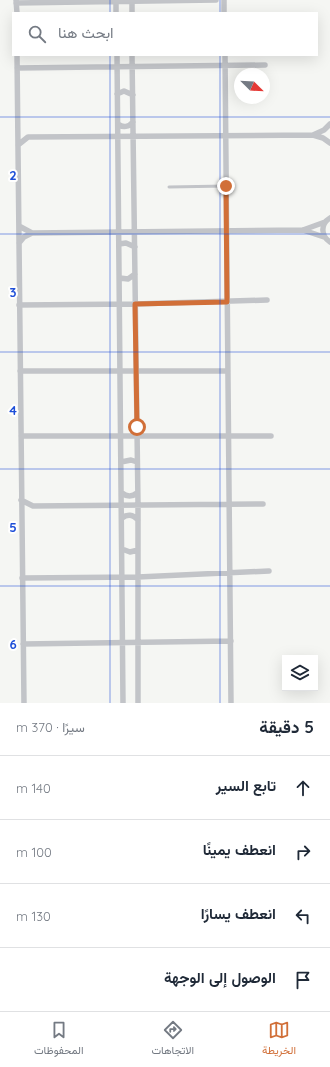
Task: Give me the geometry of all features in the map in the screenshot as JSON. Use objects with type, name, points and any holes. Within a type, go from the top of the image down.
[{"type":"street","points":[[16,12],[16,1],[216,0]]},
{"type":"street","points":[[224,0],[224,12]]},
{"type":"street","points":[[116,1],[116,12]]},
{"type":"street","points":[[132,1],[132,12]]},
{"type":"street","points":[[17,56],[24,703]]},
{"type":"street","points":[[117,56],[124,703]]},
{"type":"street","points":[[132,56],[138,493],[138,703]]},
{"type":"street","points":[[225,56],[231,703]]},
{"type":"street","points":[[17,68],[265,65]]},
{"type":"street","points":[[117,94],[124,91],[133,95]]},
{"type":"street","points":[[118,124],[127,127],[133,122]]},
{"type":"street","points":[[313,135],[324,130],[330,124]]},
{"type":"street","points":[[18,129],[28,137],[313,135],[323,138],[330,143]]},
{"type":"street","points":[[18,145],[28,137]]},
{"type":"street","points":[[303,230],[329,218]]},
{"type":"street","points":[[329,218],[323,227],[330,249]]},
{"type":"street","points":[[19,226],[32,233]]},
{"type":"street","points":[[19,244],[24,237],[32,233],[303,230],[328,240]]},
{"type":"street","points":[[119,244],[126,243],[135,247]]},
{"type":"street","points":[[120,278],[128,279],[135,274]]},
{"type":"street","points":[[19,305],[135,304],[267,300]]},
{"type":"street","points":[[20,371],[228,371]]},
{"type":"street","points":[[21,436],[271,436]]},
{"type":"street","points":[[121,462],[131,460],[137,462]]},
{"type":"street","points":[[122,493],[130,496],[138,493]]},
{"type":"street","points":[[21,500],[33,506],[122,504],[263,504]]},
{"type":"street","points":[[22,514],[33,506]]},
{"type":"street","points":[[122,518],[126,515],[131,515],[138,520]]},
{"type":"street","points":[[122,549],[130,552],[138,550]]},
{"type":"street","points":[[22,578],[138,577],[230,574],[269,571]]},
{"type":"street","points":[[23,644],[231,641]]},
{"type":"lane","points":[[169,187],[226,186]]},
{"type":"route","points":[[137,427],[135,304],[227,302],[226,186]]}]
